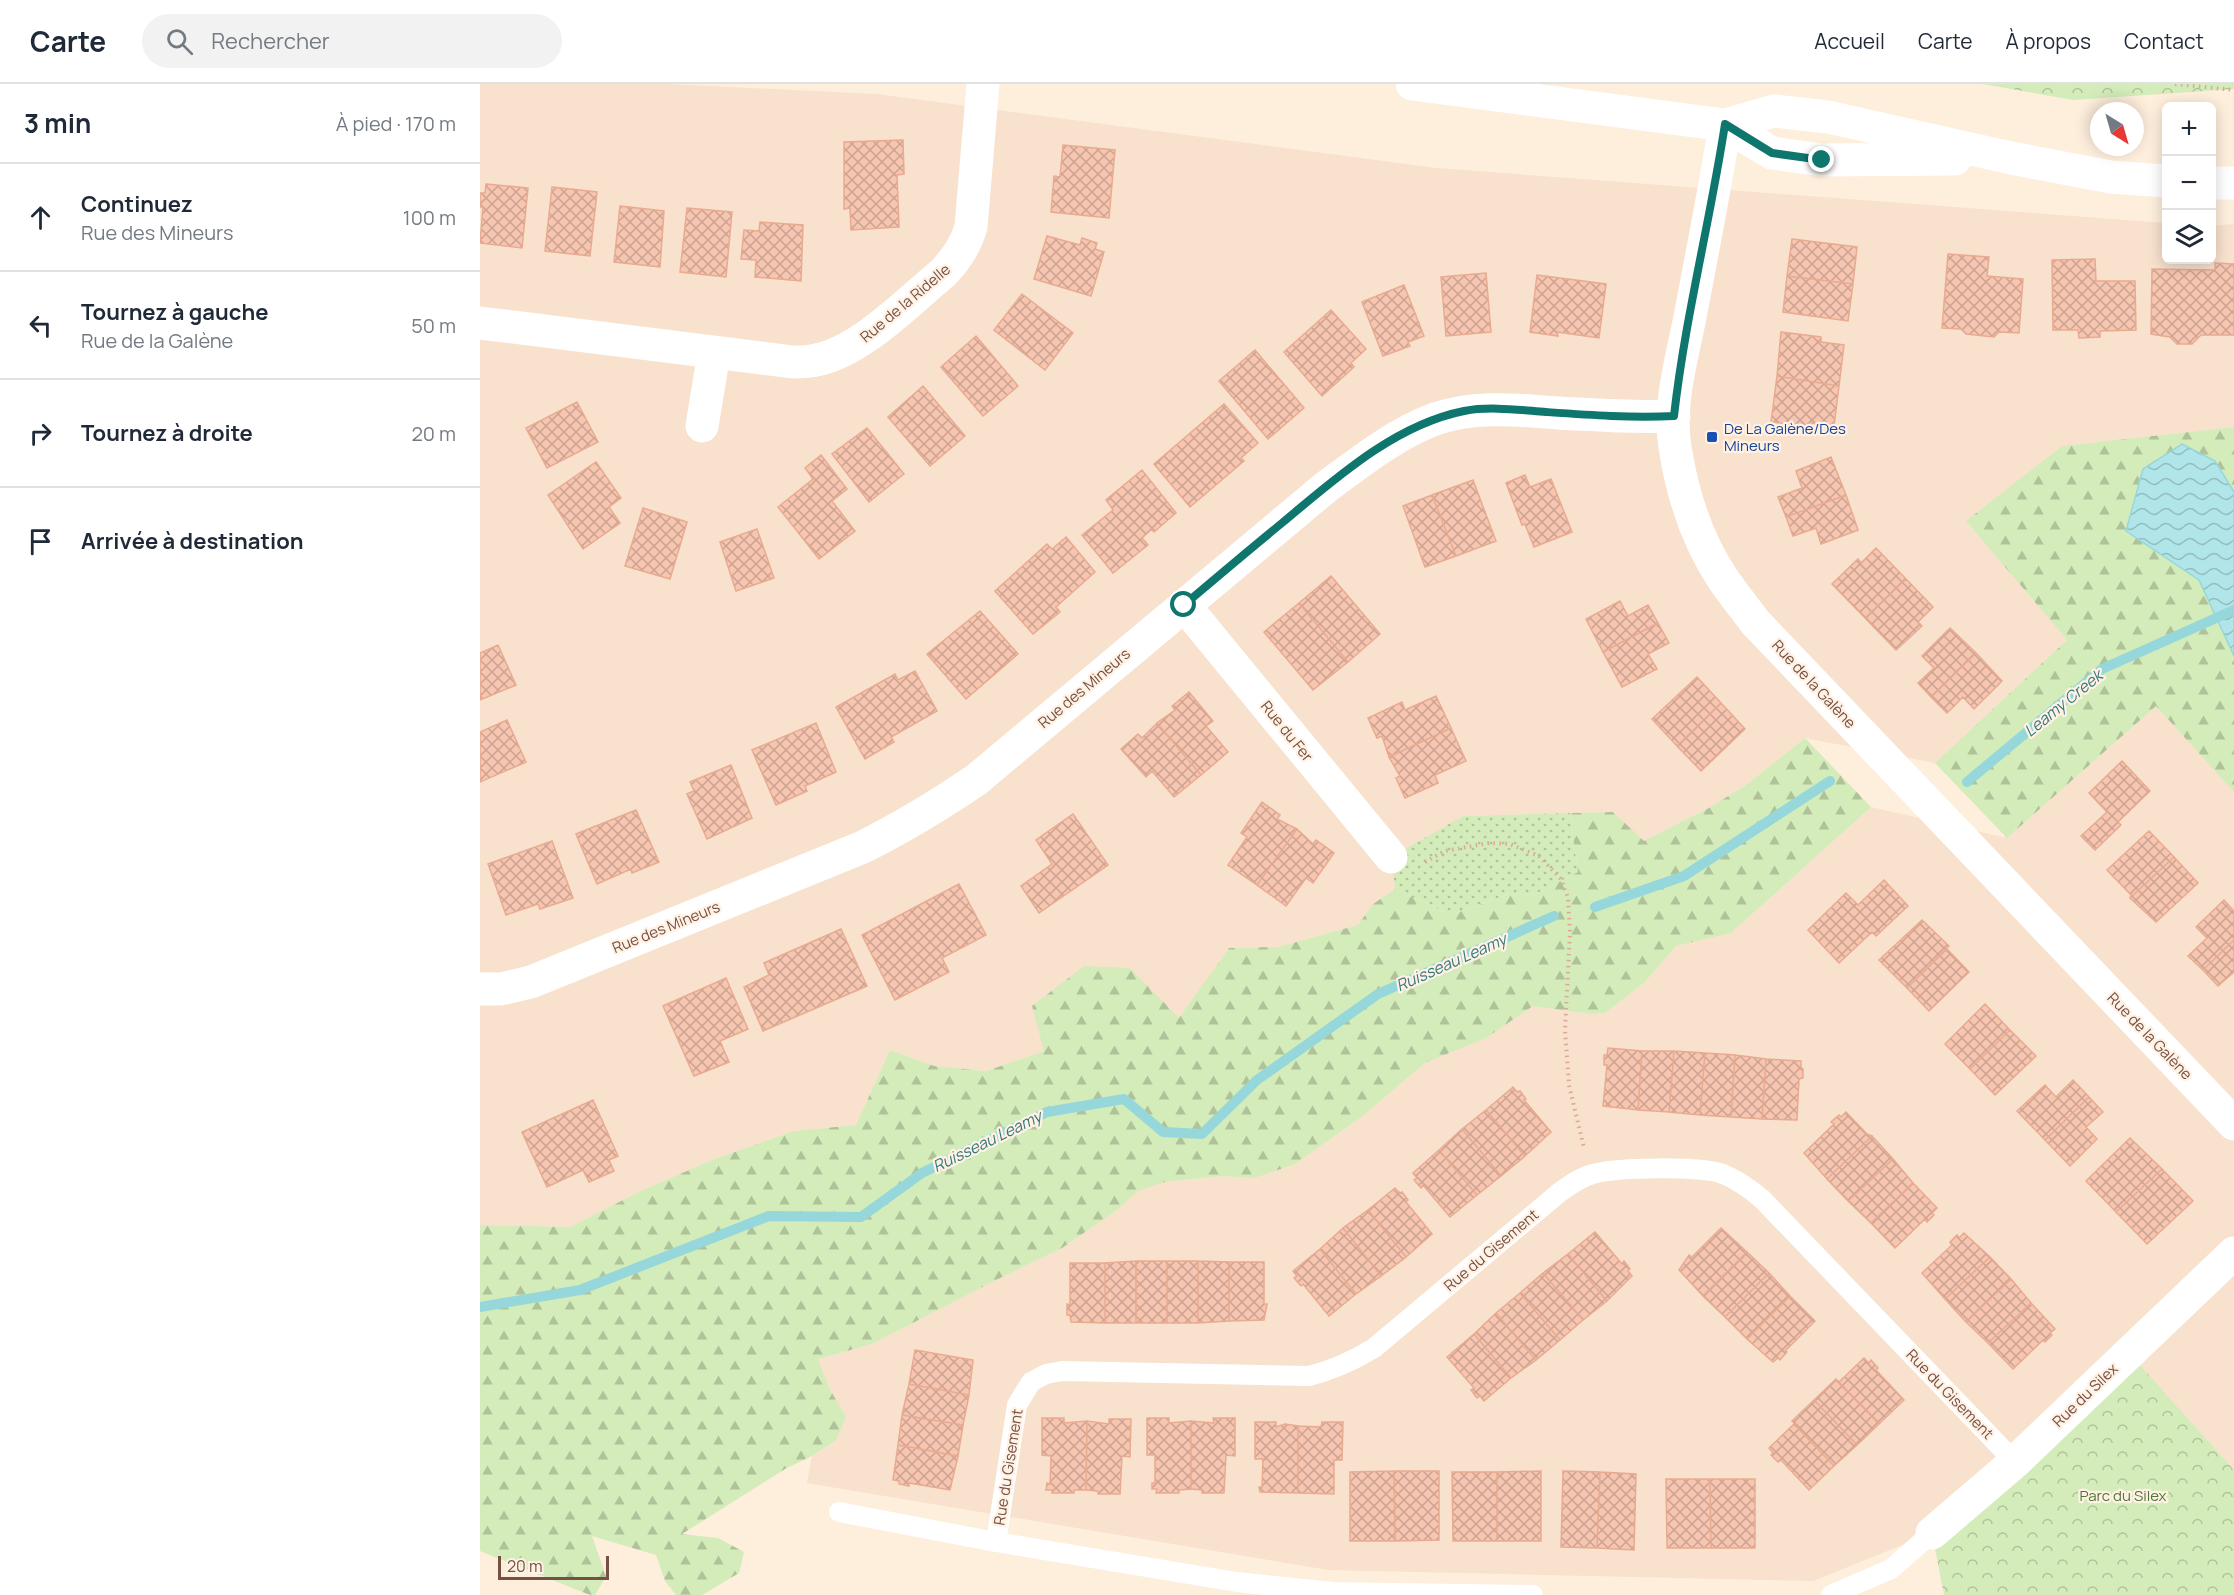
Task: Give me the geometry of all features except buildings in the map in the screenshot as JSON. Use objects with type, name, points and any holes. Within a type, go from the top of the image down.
[{"type":"street","name":"Rue de la Ridelle","points":[[480,323],[793,362],[816,360],[837,354],[858,343],[943,273],[966,244],[971,227],[983,84]]},
{"type":"street","points":[[1412,84],[1725,124],[1774,111],[1828,117],[2011,158],[2111,177],[2162,180]]},
{"type":"street","points":[[1725,124],[1772,153],[1822,160],[2011,158]]},
{"type":"street","name":"Rue de la Galène","points":[[1725,124],[1677,382],[1674,416],[1675,446],[1681,476],[1698,531],[1723,579],[1755,622],[2234,1124]]},
{"type":"street","points":[[2216,183],[2234,183]]},
{"type":"street","points":[[702,426],[714,353]]},
{"type":"street","name":"Rue des Mineurs","points":[[480,988],[501,989],[531,982],[863,847],[903,827],[976,780],[1326,486],[1396,438],[1436,419],[1465,411],[1507,409],[1634,418],[1674,416]]},
{"type":"street","name":"Rue du Fer","points":[[1184,605],[1391,857]]},
{"type":"street","name":"Rue du Silex","points":[[1932,1533],[2015,1462],[2234,1253]]},
{"type":"lane","name":"Rue du Gisement","points":[[996,1542],[1017,1405],[1031,1382],[1046,1374],[1062,1371],[1309,1376],[1331,1370],[1374,1348],[1560,1192],[1590,1174],[1626,1169],[1695,1170],[1721,1173],[1742,1183],[1762,1199],[2015,1462]]},
{"type":"lane","name":"Rue du Gisement","points":[[839,1512],[996,1542],[1237,1582],[1332,1592],[1533,1595]]},
{"type":"lane","points":[[1831,1595],[1891,1569],[1932,1533]]},
{"type":"path","points":[[2175,84],[2234,90]]},
{"type":"path","points":[[1391,857],[1426,862],[1445,851],[1489,843],[1510,844],[1539,856],[1561,879],[1568,898],[1570,932],[1565,1030],[1569,1085],[1590,1174]]},
{"type":"shaded area","points":[[480,84],[666,84],[876,94],[1436,168],[2162,223],[2162,264],[2216,264],[2216,226],[2234,224],[2234,427],[2062,446],[1967,522],[2067,640],[1935,763],[1805,738],[1746,785],[1709,808],[1644,842],[1613,812],[1463,816],[1391,857],[1395,889],[1373,904],[1358,925],[1278,947],[1229,948],[1179,1019],[1130,968],[1044,1051],[986,1071],[934,1066],[890,1050],[856,1125],[794,1131],[712,1160],[641,1191],[570,1227],[480,1225]]},
{"type":"shaded area","points":[[2156,706],[2234,792],[2234,1470],[2129,1354],[1932,1533],[1813,1581],[1329,1570],[807,1483],[812,1456],[836,1440],[829,1388],[818,1359],[872,1344],[1062,1248],[1117,1210],[1138,1191],[1165,1182],[1222,1176],[1255,1178],[1295,1164],[1360,1118],[1425,1063],[1486,1038],[1533,1006],[1590,1014],[1605,1013],[1645,982],[1676,946],[1731,933],[1871,807],[2007,838]]},
{"type":"green space","points":[[1983,84],[2234,84],[2234,89],[2073,100]]},
{"type":"green space","points":[[2234,427],[2234,792],[2156,706],[2007,838],[1935,763],[2067,640],[1966,521],[2062,446]]},
{"type":"green space","points":[[1805,738],[1871,807],[1731,933],[1676,946],[1645,982],[1605,1013],[1590,1014],[1533,1006],[1486,1038],[1425,1063],[1360,1118],[1295,1164],[1255,1178],[1221,1176],[1165,1182],[1138,1191],[1117,1210],[1062,1248],[872,1344],[818,1359],[829,1388],[846,1417],[836,1440],[812,1456],[785,1469],[682,1534],[718,1538],[744,1552],[739,1573],[702,1595],[676,1595],[665,1581],[656,1555],[592,1536],[606,1576],[595,1595],[590,1595],[480,1551],[480,1225],[570,1227],[641,1191],[712,1160],[794,1131],[856,1125],[890,1050],[934,1066],[986,1071],[1044,1051],[1032,1006],[1084,966],[1130,968],[1179,1018],[1229,948],[1278,947],[1358,925],[1373,904],[1395,889],[1451,915],[1509,894],[1534,895],[1578,872],[1570,813],[1613,812],[1644,841],[1709,808],[1746,785]]},
{"type":"green space","points":[[1570,813],[1578,872],[1534,895],[1509,894],[1451,915],[1395,889],[1391,857],[1463,816]]},
{"type":"green space","name":"Parc du Silex","points":[[2129,1353],[2234,1470],[2234,1595],[1944,1595],[1932,1533]]},
{"type":"water","points":[[2182,444],[2215,461],[2234,492],[2234,656],[2199,580],[2126,531],[2143,469]]},
{"type":"waterway","name":"Leamy Creek","points":[[1967,782],[2102,669],[2234,610]]},
{"type":"waterway","name":"Ruisseau Leamy","points":[[1595,907],[1684,876],[1830,781]]},
{"type":"waterway","name":"Ruisseau Leamy","points":[[480,1307],[580,1290],[769,1216],[861,1217],[922,1173],[1047,1112],[1124,1099],[1163,1132],[1202,1134],[1257,1080],[1378,994],[1554,916]]},
{"type":"place","name":"De La Galène/Des Mineurs","points":[[1712,437]]},
{"type":"route","points":[[1184,605],[1326,486],[1371,453],[1405,433],[1436,419],[1465,411],[1507,409],[1634,418],[1674,416],[1677,382],[1725,124],[1772,153],[1822,160]]}]
